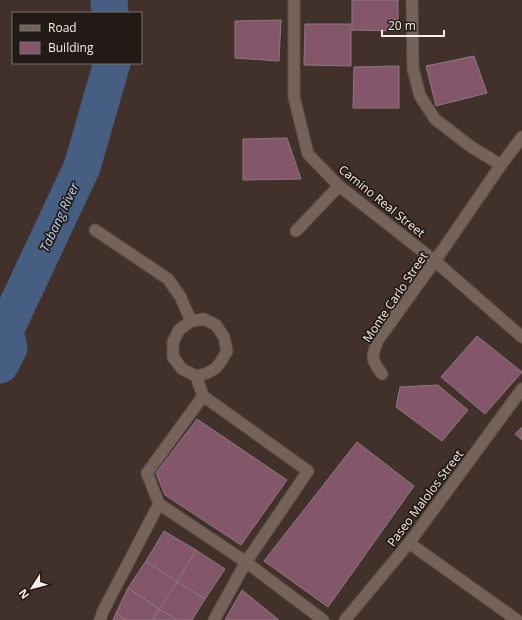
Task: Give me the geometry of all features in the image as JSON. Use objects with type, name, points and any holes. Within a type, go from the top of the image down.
[{"type":"street","name":"Camino Real Street","points":[[294,0],[294,97],[308,154],[339,186],[435,261],[522,337]]},
{"type":"street","points":[[412,0],[413,69],[420,96],[435,119],[470,146],[501,165]]},
{"type":"street","name":"Monte Carlo Street","points":[[382,374],[373,362],[373,353],[378,340],[522,137]]},
{"type":"street","points":[[296,231],[339,186]]},
{"type":"street","points":[[94,230],[168,279],[180,296],[191,321]]},
{"type":"street","points":[[204,319],[216,325],[224,337],[227,351],[219,366],[208,373],[196,376],[182,369],[173,357],[173,342],[179,330],[191,321],[204,319]]},
{"type":"street","points":[[196,376],[203,396],[308,470],[246,562],[214,620]]},
{"type":"street","name":"Paseo Malolos Street","points":[[346,620],[409,543],[522,389]]},
{"type":"street","points":[[203,396],[147,473],[159,504],[246,562],[323,620]]},
{"type":"street","points":[[100,620],[103,611],[159,504]]},
{"type":"street","points":[[409,543],[517,620]]},
{"type":"water","points":[[5,327],[8,352],[0,366],[0,336]]},
{"type":"building","points":[[352,0],[398,0],[398,31],[352,30]]},
{"type":"building","points":[[281,20],[279,61],[235,58],[235,21]]},
{"type":"building","points":[[305,24],[351,24],[351,66],[304,65]]},
{"type":"building","points":[[474,56],[487,93],[436,106],[426,66]]},
{"type":"building","points":[[399,66],[399,108],[353,108],[354,67]]},
{"type":"building","points":[[287,138],[301,179],[243,180],[243,139]]},
{"type":"building","points":[[477,336],[522,372],[485,414],[441,377]]},
{"type":"building","points":[[438,385],[468,410],[442,441],[396,407],[400,387]]},
{"type":"building","points":[[197,419],[287,480],[241,545],[165,495],[156,473]]},
{"type":"building","points":[[522,427],[522,440],[515,434]]},
{"type":"building","points":[[357,442],[414,486],[328,607],[264,561]]},
{"type":"building","points":[[164,531],[196,550],[177,582],[146,561]]},
{"type":"building","points":[[196,550],[225,569],[205,599],[177,582]]},
{"type":"building","points":[[146,561],[177,582],[159,609],[128,588]]},
{"type":"building","points":[[177,582],[205,599],[192,620],[177,620],[159,609]]},
{"type":"building","points":[[128,588],[159,609],[153,620],[126,620],[116,613]]},
{"type":"building","points":[[242,590],[279,620],[225,620]]},
{"type":"building","points":[[159,609],[177,620],[153,620]]},
{"type":"building","points":[[116,613],[126,620],[113,620]]},
{"type":"waterway","name":"Tabang River","points":[[109,0],[110,12]]},
{"type":"waterway","name":"Tabang River","points":[[0,365],[9,348],[5,331],[82,167],[112,64]]}]
